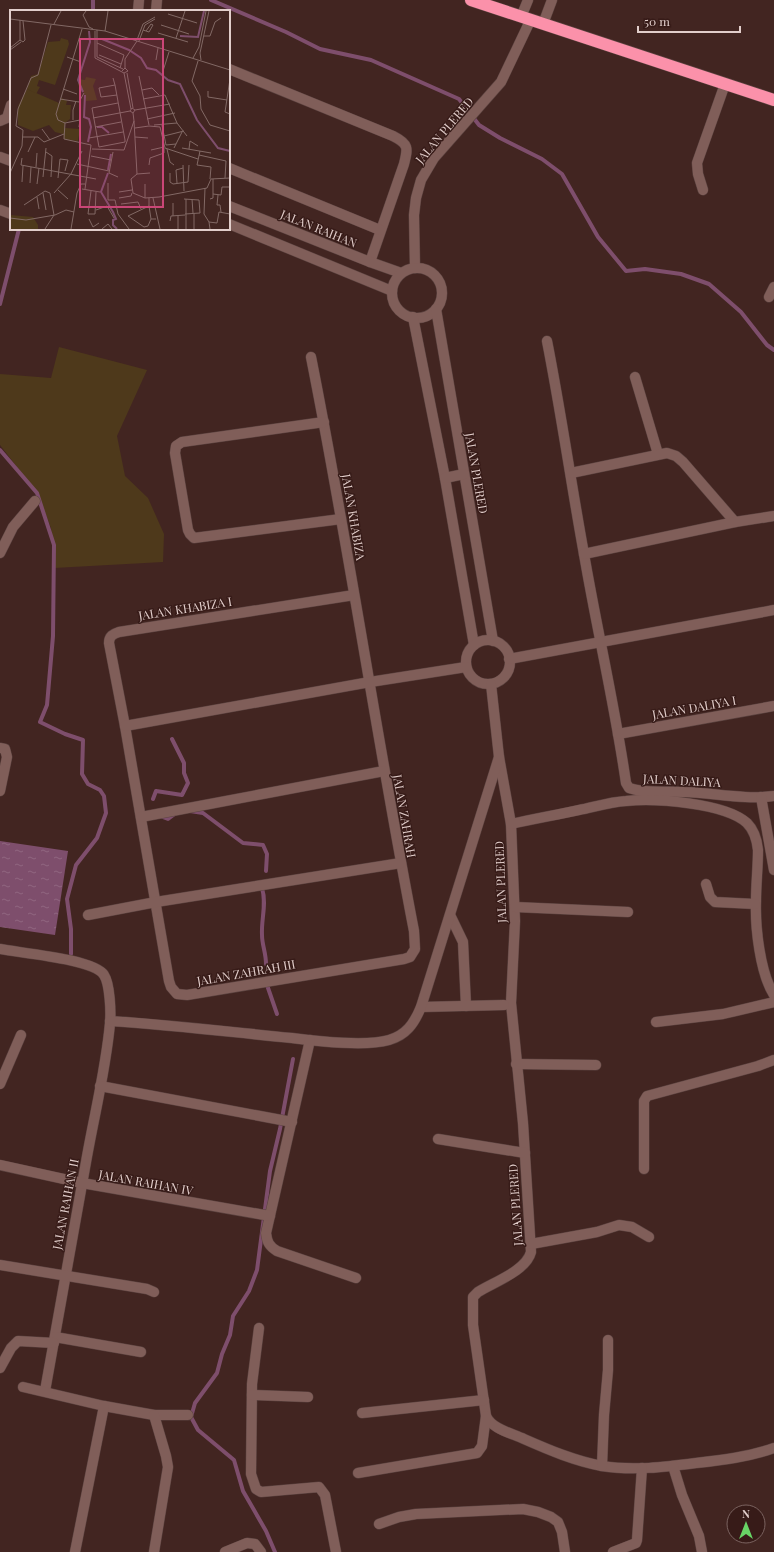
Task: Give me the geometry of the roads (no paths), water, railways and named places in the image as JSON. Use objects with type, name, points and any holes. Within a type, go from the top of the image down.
[{"type":"highway","points":[[471,0],[774,100]]},
{"type":"street","points":[[156,10],[157,0]]},
{"type":"street","name":"JALAN PLERED","points":[[414,268],[415,207],[421,180],[434,158],[501,82],[526,19],[528,0]]},
{"type":"street","points":[[543,24],[552,0]]},
{"type":"street","points":[[230,69],[393,136],[406,144],[407,148],[404,164],[370,262]]},
{"type":"street","points":[[703,190],[698,174],[698,163],[724,84]]},
{"type":"street","points":[[0,122],[7,118],[10,108]]},
{"type":"street","points":[[0,157],[10,161]]},
{"type":"street","points":[[230,168],[380,230]]},
{"type":"street","name":"JALAN RAIHAN","points":[[230,206],[401,273]]},
{"type":"street","points":[[0,210],[10,214]]},
{"type":"street","points":[[230,224],[392,291]]},
{"type":"street","points":[[414,268],[424,268],[433,273],[440,281],[442,291],[441,301],[436,309],[425,316],[413,317],[404,314],[397,308],[393,300],[392,291],[394,281],[401,273],[414,268]]},
{"type":"street","points":[[769,297],[774,287]]},
{"type":"street","name":"JALAN PLERED","points":[[436,309],[493,641]]},
{"type":"street","points":[[413,317],[445,478],[474,645]]},
{"type":"street","name":"JALAN DALIYA","points":[[547,341],[626,783],[629,788],[643,791],[761,797]]},
{"type":"street","name":"JALAN KHABIZA","points":[[311,357],[370,682]]},
{"type":"street","points":[[635,377],[658,454]]},
{"type":"street","points":[[324,422],[178,444],[175,449],[175,453],[190,534],[194,538],[341,520]]},
{"type":"street","points":[[571,473],[667,453],[676,456],[684,462],[735,522]]},
{"type":"street","points":[[445,478],[464,474]]},
{"type":"street","points":[[0,553],[12,527],[35,501]]},
{"type":"street","points":[[584,554],[735,522],[774,516]]},
{"type":"street","name":"JALAN KHABIZA I","points":[[126,726],[110,643],[113,635],[127,631],[354,595]]},
{"type":"street","points":[[509,660],[774,610]]},
{"type":"street","points":[[484,641],[493,641],[501,645],[507,651],[509,660],[509,668],[505,676],[499,681],[491,684],[482,684],[474,680],[466,667],[466,658],[474,645],[484,641]]},
{"type":"street","points":[[156,902],[126,726],[370,682],[466,667]]},
{"type":"street","name":"JALAN ZAHRAH","points":[[370,682],[384,771],[415,940],[413,953]]},
{"type":"street","name":"JALAN PLERED","points":[[358,1473],[477,1453],[482,1446],[486,1416],[473,1325],[473,1297],[478,1292],[522,1266],[530,1258],[531,1244],[525,1153],[511,1003],[515,907],[511,824],[499,757],[491,684]]},
{"type":"street","name":"JALAN DALIYA I","points":[[618,734],[774,706]]},
{"type":"street","points":[[0,748],[5,749],[7,757],[0,791]]},
{"type":"street","points":[[110,1021],[310,1040],[372,1043],[388,1040],[408,1030],[422,1007],[499,757]]},
{"type":"street","points":[[141,817],[384,771]]},
{"type":"street","points":[[774,796],[761,797],[774,870]]},
{"type":"street","points":[[511,824],[626,801],[669,802],[711,807],[739,817],[746,822],[752,830],[756,840],[758,851],[755,904],[763,969],[768,986],[774,995]]},
{"type":"street","points":[[88,915],[156,902],[400,862]]},
{"type":"street","points":[[706,884],[710,897],[716,902],[755,904]]},
{"type":"street","name":"JALAN ZAHRAH III","points":[[156,902],[169,981],[173,991],[180,996],[404,958],[413,953]]},
{"type":"street","points":[[515,907],[628,912]]},
{"type":"street","points":[[450,915],[462,942],[466,1006]]},
{"type":"street","name":"JALAN RAIHAN II","points":[[0,949],[78,962],[98,969],[103,973],[106,979],[110,1021],[105,1060],[45,1391]]},
{"type":"street","points":[[656,1022],[729,1014],[774,1002]]},
{"type":"street","points":[[422,1007],[504,1004]]},
{"type":"street","points":[[0,1084],[21,1035]]},
{"type":"street","points":[[310,1040],[289,1122],[268,1216],[266,1233],[270,1247],[277,1251],[356,1278]]},
{"type":"street","points":[[644,1169],[644,1101],[647,1096],[728,1075],[774,1060]]},
{"type":"street","points":[[516,1064],[596,1065]]},
{"type":"street","points":[[100,1086],[289,1122]]},
{"type":"street","points":[[438,1139],[525,1153]]},
{"type":"street","name":"JALAN RAIHAN IV","points":[[0,1165],[82,1184],[268,1216]]},
{"type":"street","points":[[531,1244],[597,1232],[619,1225],[632,1227],[649,1237]]},
{"type":"street","points":[[0,1265],[147,1289],[154,1292]]},
{"type":"street","points":[[259,1328],[252,1384],[252,1474],[256,1489],[261,1492],[319,1487],[324,1495],[336,1552]]},
{"type":"street","points":[[0,1368],[11,1348],[18,1341],[54,1340],[141,1352]]},
{"type":"street","points":[[602,1466],[608,1370],[608,1340]]},
{"type":"street","points":[[23,1387],[104,1406],[154,1415],[188,1415]]},
{"type":"street","points":[[252,1395],[308,1397]]},
{"type":"street","points":[[362,1413],[484,1400]]},
{"type":"street","points":[[75,1552],[104,1406]]},
{"type":"street","points":[[154,1415],[168,1467],[154,1552]]},
{"type":"street","points":[[486,1416],[491,1424],[533,1443],[577,1460],[602,1466],[642,1468],[673,1466],[737,1459],[774,1448]]},
{"type":"street","points":[[673,1466],[682,1495],[698,1533],[702,1552]]},
{"type":"street","points":[[613,1552],[637,1548],[642,1468]]},
{"type":"street","points":[[379,1524],[399,1517],[416,1514],[527,1509],[545,1514],[558,1522],[562,1532],[565,1552]]},
{"type":"street","points":[[225,1552],[247,1543],[252,1543],[258,1547],[261,1552]]},
{"type":"water","points":[[0,841],[68,851],[55,935],[0,927]]},
{"type":"waterway","points":[[93,0],[93,10]]},
{"type":"waterway","points":[[211,0],[286,32],[320,49],[371,60],[459,99],[479,125],[500,138],[542,159],[562,174],[598,237],[626,271],[645,269],[681,274],[709,284],[741,312],[767,345],[774,350]]},
{"type":"waterway","points":[[0,304],[19,230]]},
{"type":"waterway","points":[[0,450],[37,493],[54,545],[53,636],[47,705],[40,722],[65,734],[83,740],[82,774],[88,784],[100,790],[104,796],[106,813],[97,838],[76,865],[67,899],[71,929],[71,954]]},
{"type":"waterway","points":[[153,799],[156,791],[182,795],[188,783],[184,773],[184,763],[172,739]]},
{"type":"waterway","points":[[190,811],[203,813],[243,843],[263,845],[267,854],[266,871]]},
{"type":"waterway","points":[[160,816],[168,819],[176,813]]},
{"type":"waterway","points":[[262,888],[264,900],[262,939],[266,964]]},
{"type":"waterway","points":[[267,985],[277,1014]]},
{"type":"waterway","points":[[275,1552],[266,1531],[243,1491],[234,1460],[198,1430],[191,1417],[195,1403],[217,1373],[222,1354],[230,1335],[233,1316],[249,1291],[257,1270],[270,1171],[280,1129],[293,1059]]}]
